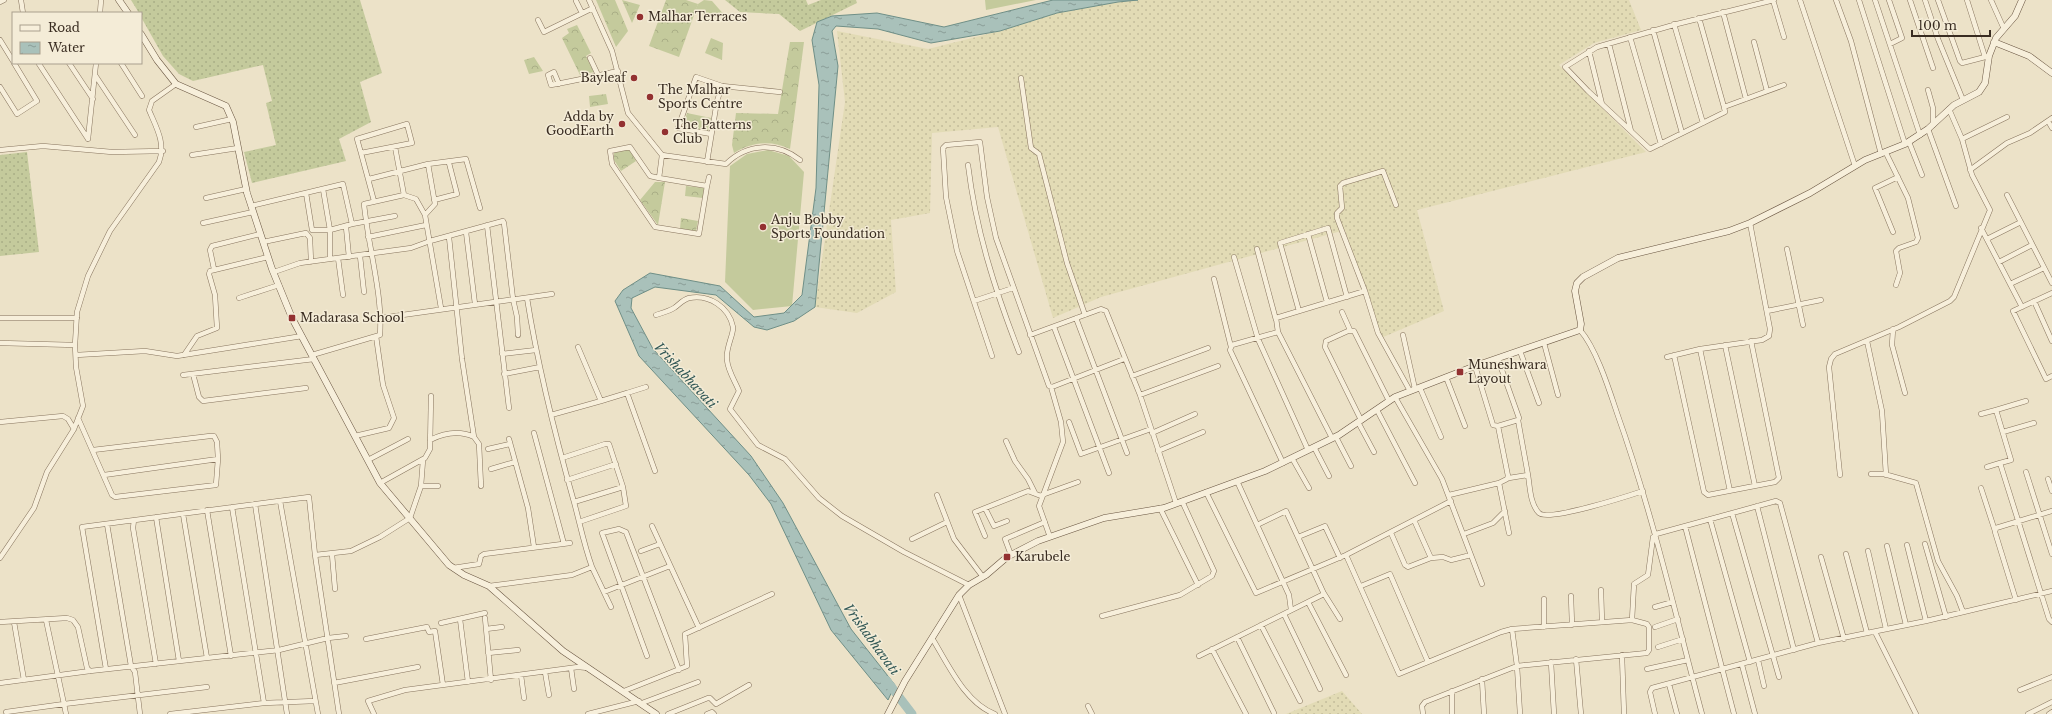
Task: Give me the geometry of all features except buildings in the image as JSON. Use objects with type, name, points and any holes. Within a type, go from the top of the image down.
[{"type":"street","points":[[0,2],[4,0]]},
{"type":"street","points":[[21,0],[23,12]]},
{"type":"street","points":[[100,12],[101,0]]},
{"type":"street","points":[[119,0],[127,12]]},
{"type":"street","points":[[589,0],[612,51],[628,113],[662,155],[726,164],[744,151],[766,147],[784,150],[800,160]]},
{"type":"street","points":[[1699,18],[1725,112],[1650,149],[1602,105],[1565,67],[1589,52],[1630,37],[1674,24],[1773,0],[1784,37]]},
{"type":"street","points":[[1800,0],[1855,166]]},
{"type":"street","points":[[1836,0],[1851,41],[1884,154],[1898,177],[1908,198],[1918,238],[1916,242],[1901,247],[1896,251],[1900,273],[1896,285]]},
{"type":"street","points":[[1859,0],[1907,143],[1922,175]]},
{"type":"street","points":[[1875,0],[1920,135]]},
{"type":"street","points":[[1888,0],[1902,38],[1890,44]]},
{"type":"street","points":[[1910,0],[1933,68]]},
{"type":"street","points":[[1925,0],[1938,39],[1963,100]]},
{"type":"street","points":[[1938,0],[1957,59],[1962,63],[1987,57]]},
{"type":"street","points":[[1967,0],[1987,57]]},
{"type":"street","points":[[1991,0],[2004,29]]},
{"type":"street","points":[[1702,714],[1656,534],[1643,492],[1608,388],[1588,340],[1580,330],[1581,324],[1575,291],[1577,283],[1583,277],[1618,258],[1729,231],[1750,223],[1810,193],[1855,166],[1884,154],[1920,135],[1949,109],[1979,92],[1984,86],[1987,57],[1994,42],[2015,16],[2022,0]]},
{"type":"street","points":[[576,1],[582,13]]},
{"type":"street","points":[[538,20],[544,32],[593,8]]},
{"type":"street","points":[[1723,12],[1746,99]]},
{"type":"street","points":[[1674,24],[1702,123]]},
{"type":"street","points":[[1653,30],[1682,133]]},
{"type":"street","points":[[142,36],[157,60],[176,84],[226,106],[232,118],[246,189],[260,234],[279,285],[302,336],[380,483],[453,568],[488,586],[563,651],[656,714]]},
{"type":"street","points":[[1630,37],[1661,144]]},
{"type":"street","points":[[0,40],[12,59]]},
{"type":"street","points":[[1754,42],[1767,91]]},
{"type":"street","points":[[1994,42],[2029,56],[2052,73]]},
{"type":"street","points":[[1609,44],[1631,131]]},
{"type":"street","points":[[1589,52],[1602,105]]},
{"type":"street","points":[[590,58],[598,76]]},
{"type":"street","points":[[0,87],[17,114],[37,101],[15,64]]},
{"type":"street","points":[[38,64],[88,139],[96,64]]},
{"type":"street","points":[[70,64],[93,99]]},
{"type":"street","points":[[122,64],[142,96]]},
{"type":"street","points":[[559,84],[618,71]]},
{"type":"street","points":[[96,75],[135,135]]},
{"type":"street","points":[[711,134],[678,128],[696,77],[722,86],[780,92]]},
{"type":"street","points":[[1021,78],[1031,146],[1039,154],[1067,263],[1085,315]]},
{"type":"street","points":[[0,558],[34,508],[47,472],[74,429],[83,406],[75,344],[77,318],[88,276],[110,231],[159,162],[163,151],[160,137],[149,110],[152,101],[176,84]]},
{"type":"street","points":[[1724,107],[1784,85]]},
{"type":"street","points":[[707,162],[711,134],[722,86]]},
{"type":"street","points":[[1928,90],[1933,108],[1930,127],[1956,206]]},
{"type":"street","points":[[1840,475],[1829,363],[1835,354],[1867,341],[1946,304],[1954,297],[1990,209],[1982,198],[1970,170],[1962,139],[1949,109]]},
{"type":"street","points":[[1962,139],[2007,117]]},
{"type":"street","points":[[196,127],[232,118]]},
{"type":"street","points":[[1970,170],[2007,142],[2030,134],[2050,120],[2052,128]]},
{"type":"street","points":[[361,153],[412,143],[407,124],[357,139],[374,200]]},
{"type":"street","points":[[992,356],[957,252],[946,197],[943,148],[946,145],[980,142],[987,197],[996,238],[1050,387],[1061,422],[1063,442],[1042,495],[1039,509],[1050,537]]},
{"type":"street","points":[[0,150],[43,146],[112,152],[163,151]]},
{"type":"street","points":[[395,147],[404,195]]},
{"type":"street","points":[[707,186],[650,176],[630,147],[610,151],[612,164],[655,227],[699,234],[709,177]]},
{"type":"street","points":[[192,155],[238,148]]},
{"type":"street","points":[[659,178],[662,155]]},
{"type":"street","points":[[369,179],[428,164],[468,160],[480,208]]},
{"type":"street","points":[[434,200],[457,194],[449,163]]},
{"type":"street","points":[[425,215],[434,205],[428,164]]},
{"type":"street","points":[[968,165],[978,230],[997,293],[1019,352]]},
{"type":"street","points":[[1396,205],[1383,171],[1343,183],[1340,186],[1342,208],[1337,213],[1337,218],[1366,291],[1378,332],[1415,389],[1441,437]]},
{"type":"street","points":[[1892,232],[1875,188],[1898,177]]},
{"type":"street","points":[[203,223],[306,193],[343,184],[352,224]]},
{"type":"street","points":[[206,198],[246,189]]},
{"type":"street","points":[[323,189],[330,230],[330,259]]},
{"type":"street","points":[[306,193],[312,230],[330,230],[346,227],[352,224],[395,216]]},
{"type":"street","points":[[183,375],[313,357],[380,335],[381,318],[370,254],[364,204],[374,200],[404,195],[416,199],[425,215],[441,308]]},
{"type":"street","points":[[2007,195],[2052,283]]},
{"type":"street","points":[[274,272],[300,263],[411,248],[499,221],[504,223],[513,299],[517,317],[518,335]]},
{"type":"street","points":[[1987,239],[2021,222]]},
{"type":"street","points":[[1666,357],[1700,349],[1766,339],[1769,336],[1770,329],[1750,223]]},
{"type":"street","points":[[487,225],[495,302],[509,408]]},
{"type":"street","points":[[368,238],[426,226]]},
{"type":"street","points":[[346,227],[349,257]]},
{"type":"street","points":[[1299,311],[1280,243],[1328,228],[1347,297]]},
{"type":"street","points":[[1982,228],[2022,307]]},
{"type":"street","points":[[466,232],[475,304]]},
{"type":"street","points":[[263,242],[306,233],[310,238],[311,262]]},
{"type":"street","points":[[214,269],[210,250],[212,246],[260,234]]},
{"type":"street","points":[[1308,234],[1327,302]]},
{"type":"street","points":[[449,237],[474,437],[478,444],[481,486]]},
{"type":"street","points":[[1999,262],[2032,245]]},
{"type":"street","points":[[1257,249],[1278,332],[1350,466]]},
{"type":"street","points":[[1787,249],[1803,325]]},
{"type":"street","points":[[360,256],[364,292]]},
{"type":"street","points":[[184,355],[197,336],[217,328],[215,295],[209,274],[210,271],[268,257]]},
{"type":"street","points":[[1234,257],[1258,339],[1311,449],[1329,476]]},
{"type":"street","points":[[338,258],[343,295]]},
{"type":"street","points":[[2010,284],[2044,268]]},
{"type":"street","points":[[1214,279],[1231,347],[1230,350],[1283,462]]},
{"type":"street","points":[[240,298],[279,285]]},
{"type":"street","points":[[974,301],[1013,288]]},
{"type":"street","points":[[1276,320],[1276,318],[1366,291]]},
{"type":"street","points":[[2052,292],[2013,311],[2046,379],[2052,376]]},
{"type":"street","points":[[381,318],[441,308],[552,294]]},
{"type":"street","points":[[527,298],[536,350],[582,539],[592,567],[611,607]]},
{"type":"street","points":[[656,315],[674,308],[683,300],[690,298],[714,300],[722,307],[733,327],[732,334],[728,342],[726,359],[729,370],[740,391],[730,409],[757,444],[787,460],[819,498],[842,516],[904,552],[969,585]]},
{"type":"street","points":[[1767,312],[1821,300]]},
{"type":"street","points":[[2034,301],[2052,341]]},
{"type":"street","points":[[1030,335],[1101,309],[1106,311],[1124,359],[1140,395],[1176,503]]},
{"type":"street","points":[[1342,312],[1350,330],[1355,334],[1389,401]]},
{"type":"street","points":[[0,318],[77,318]]},
{"type":"street","points":[[1076,318],[1127,453]]},
{"type":"street","points":[[1054,327],[1109,473]]},
{"type":"street","points":[[1893,329],[1892,345],[1905,393]]},
{"type":"street","points":[[1350,330],[1326,341],[1325,345],[1374,452]]},
{"type":"street","points":[[889,713],[905,681],[959,595],[969,585],[983,577],[1011,555],[1050,537],[1104,518],[1160,508],[1237,481],[1283,462],[1334,438],[1395,397],[1475,366],[1580,330]]},
{"type":"street","points":[[1231,347],[1278,332]]},
{"type":"street","points":[[76,355],[145,351],[177,356],[302,336]]},
{"type":"street","points":[[356,436],[389,428],[394,418],[382,382],[376,336]]},
{"type":"street","points":[[1403,336],[1415,389]]},
{"type":"street","points":[[1674,355],[1704,492],[1708,495],[1730,491],[1775,482],[1778,480],[1779,475],[1750,341]]},
{"type":"street","points":[[1867,341],[1882,412],[1886,475]]},
{"type":"street","points":[[0,343],[75,344]]},
{"type":"street","points":[[1544,343],[1558,394]]},
{"type":"street","points":[[1725,345],[1755,486]]},
{"type":"street","points":[[578,347],[601,401]]},
{"type":"street","points":[[1132,376],[1208,348]]},
{"type":"street","points":[[1700,349],[1730,491]]},
{"type":"street","points":[[502,354],[536,350]]},
{"type":"street","points":[[1520,351],[1539,403]]},
{"type":"street","points":[[1498,358],[1520,417],[1518,420],[1528,475],[1534,505],[1539,514],[1558,515],[1643,492]]},
{"type":"street","points":[[1050,387],[1124,359]]},
{"type":"street","points":[[1140,395],[1218,366]]},
{"type":"street","points":[[1475,366],[1492,425],[1498,426],[1518,420]]},
{"type":"street","points":[[504,374],[540,367]]},
{"type":"street","points":[[193,374],[199,397],[204,401],[306,388]]},
{"type":"street","points":[[1446,377],[1465,426]]},
{"type":"street","points":[[551,415],[646,387]]},
{"type":"street","points":[[627,393],[655,471]]},
{"type":"street","points":[[380,483],[423,460],[430,450],[431,396]]},
{"type":"street","points":[[1395,397],[1442,479],[1482,584]]},
{"type":"street","points":[[1981,414],[2026,401]]},
{"type":"street","points":[[1377,410],[1415,483]]},
{"type":"street","points":[[1987,467],[2011,460],[1996,410]]},
{"type":"street","points":[[1069,422],[1081,454],[1122,439],[1152,431],[1195,414]]},
{"type":"street","points":[[0,422],[62,416],[68,419],[74,429]]},
{"type":"street","points":[[78,418],[112,495],[117,498],[215,485],[218,459],[217,442],[214,436],[93,450]]},
{"type":"street","points":[[2003,432],[2034,423]]},
{"type":"street","points":[[1498,426],[1509,478]]},
{"type":"street","points":[[430,440],[441,435],[465,432],[474,437]]},
{"type":"street","points":[[1158,451],[1203,432]]},
{"type":"street","points":[[534,433],[564,544]]},
{"type":"street","points":[[368,460],[408,439]]},
{"type":"street","points":[[488,448],[509,441],[528,508],[534,547]]},
{"type":"street","points":[[1006,441],[1015,461],[1028,479],[1035,493]]},
{"type":"street","points":[[562,458],[607,443],[611,446],[623,487],[627,504],[626,506],[579,522]]},
{"type":"street","points":[[1292,458],[1309,488]]},
{"type":"street","points":[[104,475],[218,459]]},
{"type":"street","points":[[315,555],[351,551],[380,537],[410,518],[421,486],[423,460]]},
{"type":"street","points":[[491,469],[515,462]]},
{"type":"street","points":[[2000,463],[2049,619],[2052,622]]},
{"type":"street","points":[[567,480],[616,464]]},
{"type":"street","points":[[2026,472],[2052,554]]},
{"type":"street","points":[[1871,474],[1886,475],[1916,483],[1938,561],[1957,596],[1963,612]]},
{"type":"street","points":[[1448,495],[1499,483],[1509,478],[1528,475]]},
{"type":"street","points":[[2048,479],[2052,491]]},
{"type":"street","points":[[1237,481],[1289,595],[1291,610]]},
{"type":"street","points":[[985,536],[974,514],[985,508],[1028,492],[1042,495],[1078,482]]},
{"type":"street","points":[[1499,483],[1510,533]]},
{"type":"street","points":[[421,486],[438,486]]},
{"type":"street","points":[[574,502],[623,487]]},
{"type":"street","points":[[1981,488],[2016,600]]},
{"type":"street","points":[[1206,492],[1256,593],[1340,558],[1451,501]]},
{"type":"street","points":[[936,495],[956,542],[983,577]]},
{"type":"street","points":[[106,669],[82,527],[309,497],[315,555],[339,714]]},
{"type":"street","points":[[280,501],[318,714]]},
{"type":"street","points":[[1102,616],[1180,595],[1212,576],[1214,572],[1182,501]]},
{"type":"street","points":[[1632,620],[1634,584],[1648,575],[1653,537],[1656,534],[1776,501],[1780,503],[1818,643]]},
{"type":"street","points":[[255,504],[279,650],[287,714]]},
{"type":"street","points":[[1757,506],[1794,650]]},
{"type":"street","points":[[232,507],[264,703]]},
{"type":"street","points":[[985,508],[994,526],[1007,521]]},
{"type":"street","points":[[1160,508],[1198,584]]},
{"type":"street","points":[[207,510],[231,656]]},
{"type":"street","points":[[1258,525],[1286,511],[1323,592],[1340,619]]},
{"type":"street","points":[[1464,534],[1493,523],[1505,511]]},
{"type":"street","points":[[1995,532],[1998,526],[2052,511]]},
{"type":"street","points":[[1732,513],[1779,677]]},
{"type":"street","points":[[183,514],[207,658]]},
{"type":"street","points":[[156,517],[179,661]]},
{"type":"street","points":[[1710,519],[1750,662]]},
{"type":"street","points":[[134,520],[133,528],[156,664]]},
{"type":"street","points":[[1414,520],[1431,558]]},
{"type":"street","points":[[912,539],[947,522]]},
{"type":"street","points":[[1011,555],[1005,539],[1044,522]]},
{"type":"street","points":[[107,524],[131,666],[135,672],[140,714]]},
{"type":"street","points":[[652,526],[699,628]]},
{"type":"street","points":[[1298,537],[1325,526],[1340,558]]},
{"type":"street","points":[[1685,526],[1734,714]]},
{"type":"street","points":[[648,656],[602,533],[619,529],[625,530],[644,575],[679,670]]},
{"type":"street","points":[[1391,533],[1405,565],[1408,567],[1431,558],[1443,557],[1451,560],[1471,555]]},
{"type":"street","points":[[453,568],[479,564],[481,556],[484,554],[570,543]]},
{"type":"street","points":[[641,551],[660,544]]},
{"type":"street","points":[[1925,544],[1946,617]]},
{"type":"street","points":[[1907,545],[1926,621]]},
{"type":"street","points":[[1887,546],[1906,625]]},
{"type":"street","points":[[1868,551],[1886,629]]},
{"type":"street","points":[[332,554],[335,589]]},
{"type":"street","points":[[1846,554],[1867,633]]},
{"type":"street","points":[[1346,555],[1362,586],[1398,672],[1403,674],[1428,662],[1501,632],[1512,629],[1632,620],[1647,624],[1649,627],[1649,650],[1646,653],[1517,666],[1423,704],[1423,714]]},
{"type":"street","points":[[1821,557],[1844,639]]},
{"type":"street","points":[[604,592],[621,584],[670,566]]},
{"type":"street","points":[[488,586],[572,575],[592,567]]},
{"type":"street","points":[[1362,586],[1390,574],[1428,662]]},
{"type":"street","points":[[1601,590],[1602,622]]},
{"type":"street","points":[[1656,714],[1650,691],[1669,684],[1818,643],[1844,639],[1946,617],[2052,591]]},
{"type":"street","points":[[1199,656],[1322,595],[1323,592]]},
{"type":"street","points":[[624,691],[679,670],[687,665],[684,636],[772,594]]},
{"type":"street","points":[[959,595],[1005,714]]},
{"type":"street","points":[[1570,596],[1572,625]]},
{"type":"street","points":[[1544,600],[1544,627]]},
{"type":"street","points":[[1308,602],[1346,675]]},
{"type":"street","points":[[1655,607],[1673,602]]},
{"type":"street","points":[[1284,614],[1320,689]]},
{"type":"street","points":[[441,623],[485,616],[491,680]]},
{"type":"street","points":[[0,622],[67,618],[76,623],[90,671]]},
{"type":"street","points":[[460,619],[468,682]]},
{"type":"street","points":[[1654,627],[1678,619]]},
{"type":"street","points":[[46,620],[66,714]]},
{"type":"street","points":[[14,622],[24,680]]},
{"type":"street","points":[[1261,625],[1300,701]]},
{"type":"street","points":[[366,639],[427,627],[429,632],[435,631],[443,685]]},
{"type":"street","points":[[486,629],[502,627]]},
{"type":"street","points":[[1512,629],[1517,666],[1520,714]]},
{"type":"street","points":[[1875,632],[1916,714]]},
{"type":"street","points":[[0,684],[106,669],[279,650],[328,638],[346,636]]},
{"type":"street","points":[[1237,637],[1274,713]]},
{"type":"street","points":[[932,638],[962,685],[979,706],[985,712],[996,714]]},
{"type":"street","points":[[1658,647],[1683,639]]},
{"type":"street","points":[[1212,649],[1246,714]]},
{"type":"street","points":[[488,653],[518,650]]},
{"type":"street","points":[[1622,656],[1624,714]]},
{"type":"street","points":[[1576,659],[1581,714]]},
{"type":"street","points":[[1647,669],[1688,660]]},
{"type":"street","points":[[1758,660],[1764,686]]},
{"type":"street","points":[[1551,662],[1554,714]]},
{"type":"street","points":[[1742,665],[1755,714]]},
{"type":"street","points":[[334,683],[418,666]]},
{"type":"street","points":[[374,714],[368,701],[405,690],[491,680],[571,668],[589,668]]},
{"type":"street","points":[[571,668],[574,689]]},
{"type":"street","points":[[545,672],[549,695]]},
{"type":"street","points":[[521,675],[524,698]]},
{"type":"street","points":[[2020,690],[2052,677]]},
{"type":"street","points":[[1482,679],[1484,714]]},
{"type":"street","points":[[588,714],[640,702],[698,682]]},
{"type":"street","points":[[1669,684],[1677,714]]},
{"type":"street","points":[[668,714],[708,698],[716,704],[749,685]]},
{"type":"street","points":[[6,712],[138,694],[207,687]]},
{"type":"street","points":[[1452,692],[1452,714]]},
{"type":"street","points":[[170,714],[264,703],[315,701]]},
{"type":"street","points":[[2028,714],[2052,702]]},
{"type":"street","points":[[1088,706],[1092,714]]},
{"type":"street","points":[[707,714],[712,712],[714,714]]},
{"type":"shaded area","points":[[1138,0],[1629,0],[1641,30],[1594,43],[1559,65],[1646,152],[1417,210],[1444,311],[1381,338],[1345,230],[1101,297],[1053,318],[998,127],[932,133],[930,213],[891,220],[896,292],[857,313],[815,307],[845,102],[837,31],[928,49],[1000,31],[1057,13]]},
{"type":"shaded area","points":[[1342,691],[1362,714],[1286,714]]},
{"type":"green space","points":[[131,0],[360,0],[382,73],[360,82],[371,122],[339,139],[346,161],[252,183],[244,152],[276,145],[266,103],[272,101],[263,65],[193,81],[179,74],[163,56],[142,19],[142,12],[138,12]]},
{"type":"green space","points":[[596,0],[615,0],[628,31],[616,47]]},
{"type":"green space","points":[[622,0],[640,5],[632,23]]},
{"type":"green space","points":[[666,0],[686,0],[698,4],[679,57],[649,46]]},
{"type":"green space","points":[[704,0],[712,1],[726,17],[695,11],[698,4]]},
{"type":"green space","points":[[725,0],[806,0],[808,5],[821,0],[856,0],[857,3],[800,31],[779,14],[740,12]]},
{"type":"green space","points":[[985,0],[1036,0],[986,10]]},
{"type":"green space","points":[[577,25],[591,53],[586,56],[594,72],[580,75],[562,38],[569,33],[567,29]]},
{"type":"green space","points":[[711,38],[723,43],[722,60],[705,53]]},
{"type":"green space","points":[[790,42],[804,42],[790,149],[769,143],[748,146],[734,153],[732,145],[736,113],[778,114]]},
{"type":"green space","points":[[534,57],[543,71],[529,74],[524,60]]},
{"type":"green space","points":[[606,94],[608,104],[590,107],[589,96]]},
{"type":"green space","points":[[687,113],[711,118],[708,131],[683,126]]},
{"type":"green space","points":[[629,149],[636,161],[621,171],[614,160],[614,152]]},
{"type":"green space","name":"Anju Bobby Sports Foundation","points":[[768,150],[789,156],[804,172],[792,306],[753,310],[725,282],[730,166],[747,154]]},
{"type":"green space","points":[[27,152],[39,252],[0,256],[0,155]]},
{"type":"green space","points":[[655,182],[665,182],[658,225],[640,200]]},
{"type":"green space","points":[[686,186],[704,188],[703,198],[685,196]]},
{"type":"green space","points":[[681,218],[698,221],[696,231],[680,229]]},
{"type":"water","points":[[1053,0],[1138,0],[1057,13],[1000,31],[931,43],[878,29],[836,26],[832,31],[838,66],[815,307],[794,321],[767,330],[754,327],[716,295],[655,287],[632,298],[631,308],[653,349],[751,456],[783,503],[851,629],[895,685],[888,700],[831,630],[771,504],[749,475],[639,356],[615,301],[623,290],[650,273],[720,286],[754,317],[784,313],[802,295],[816,188],[819,85],[812,40],[817,22],[832,16],[877,13],[944,27]]},
{"type":"waterway","name":"Vrishabhavati","points":[[886,680],[912,714]]},
{"type":"place","name":"Malhar Terraces","points":[[640,17]]},
{"type":"place","name":"Bayleaf","points":[[634,78]]},
{"type":"place","name":"The Malhar Sports Centre","points":[[650,97]]},
{"type":"place","name":"Adda by GoodEarth","points":[[622,124]]},
{"type":"place","name":"The Patterns Club","points":[[665,132]]},
{"type":"place","name":"Anju Bobby Sports Foundation","points":[[763,227]]},
{"type":"place","name":"Madarasa School","points":[[292,318]]},
{"type":"place","name":"Muneshwara Layout","points":[[1460,372]]},
{"type":"place","name":"Karubele","points":[[1007,557]]}]
